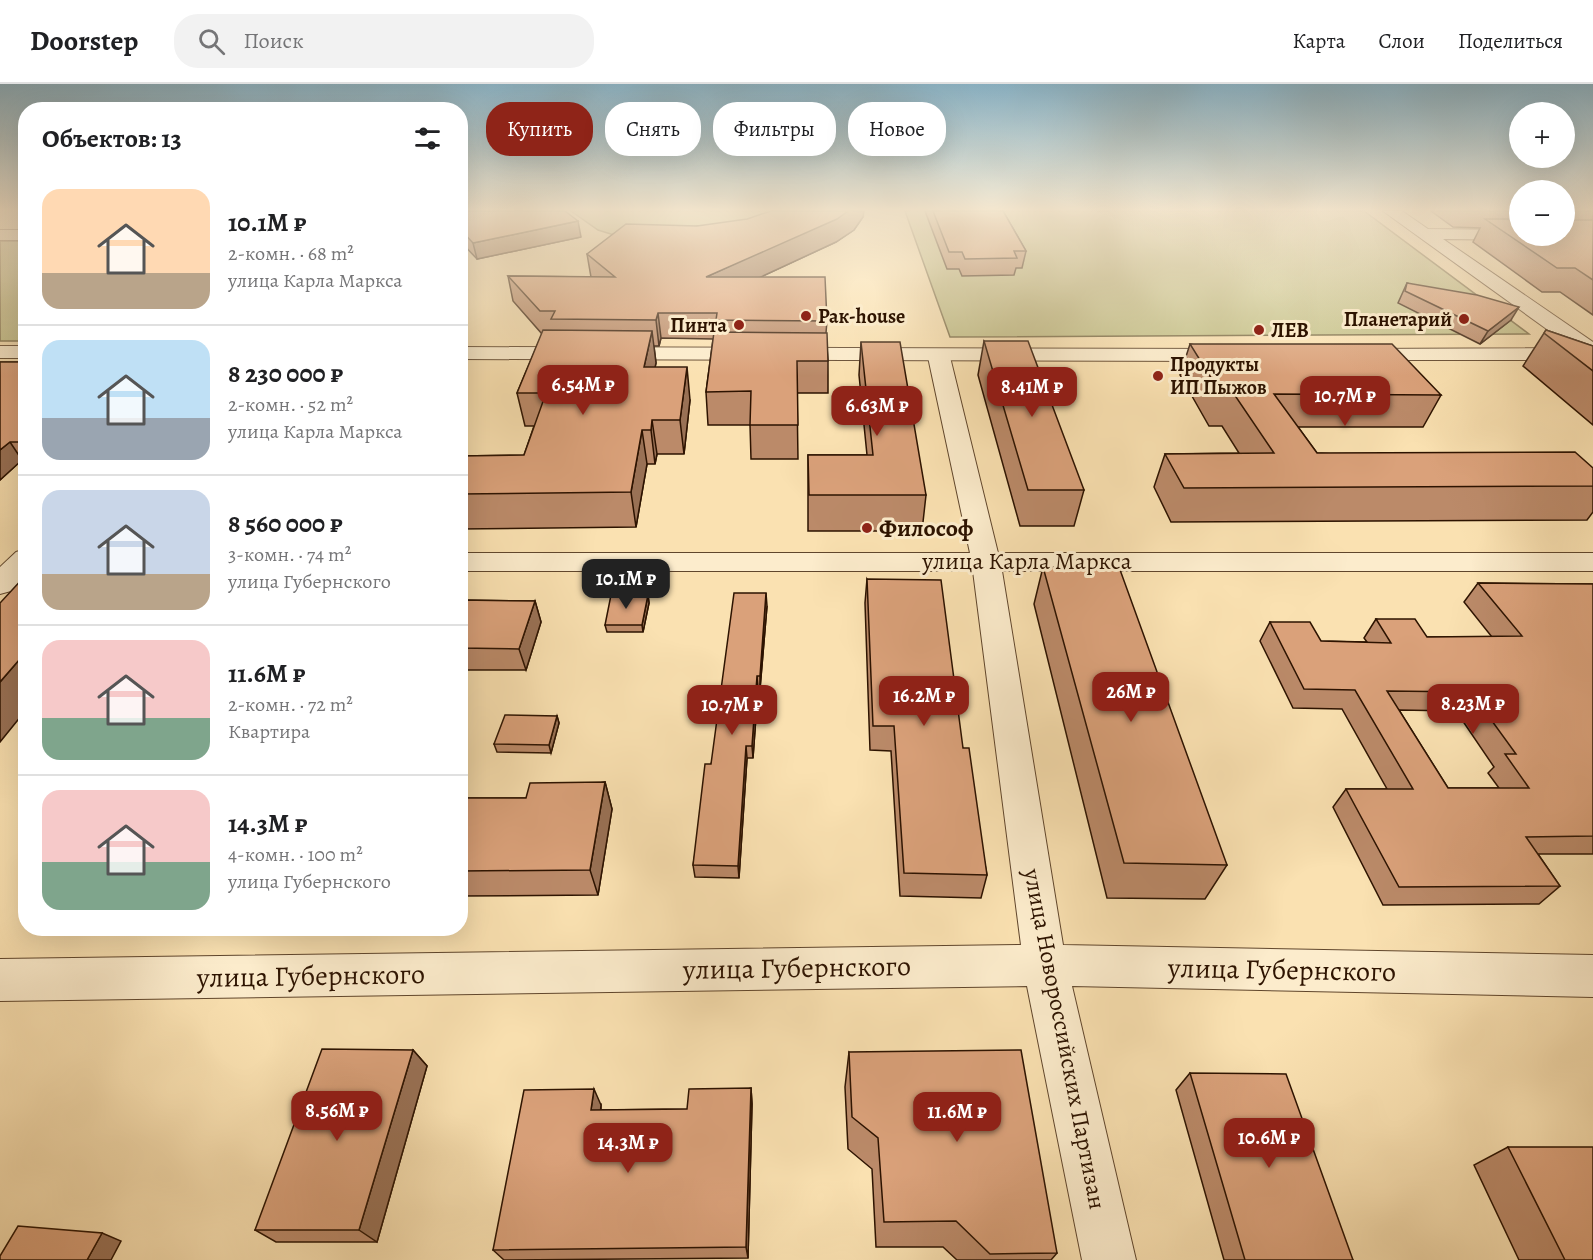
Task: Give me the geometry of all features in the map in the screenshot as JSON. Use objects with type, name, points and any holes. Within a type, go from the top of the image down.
[{"type":"street","points":[[1469,266],[1593,353]]},
{"type":"street","points":[[0,352],[18,352]]},
{"type":"street","points":[[468,353],[939,357],[1246,355]]},
{"type":"street","points":[[1340,355],[1593,353]]},
{"type":"street","name":"улица Новороссийских Партизан","points":[[939,357],[986,561],[1045,965],[1109,1260]]},
{"type":"street","points":[[0,584],[18,562]]},
{"type":"street","name":"улица Карла Маркса","points":[[468,562],[1593,562]]},
{"type":"street","name":"улица Губернского","points":[[0,980],[1045,965],[1593,976]]},
{"type":"shaded area","points":[[0,266],[18,266],[18,341],[0,341]]},
{"type":"shaded area","points":[[925,266],[1438,266],[1529,334],[950,337]]},
{"type":"building","points":[[601,266],[731,266],[706,277],[825,277],[827,321],[716,320],[717,313],[658,313],[656,320],[551,319],[555,311],[540,311],[508,276],[615,277]]},
{"type":"building","points":[[1554,266],[1593,266],[1593,280],[1575,268]]},
{"type":"building","points":[[1407,283],[1477,295],[1519,307],[1488,331],[1405,291]]},
{"type":"building","points":[[543,330],[652,331],[644,367],[687,367],[680,420],[652,420],[651,430],[642,430],[631,492],[468,494],[468,456],[524,455],[546,393],[517,393]]},
{"type":"building","points":[[1546,330],[1593,346],[1593,371],[1544,333]]},
{"type":"building","points":[[714,332],[827,333],[828,361],[797,361],[798,425],[750,425],[751,391],[706,392]]},
{"type":"building","points":[[984,341],[1028,341],[1084,490],[1028,490]]},
{"type":"building","points":[[861,342],[900,342],[926,495],[809,495],[808,455],[873,455]]},
{"type":"building","points":[[1190,344],[1392,344],[1441,395],[1274,394],[1317,453],[1575,452],[1593,468],[1593,486],[1184,488],[1165,454],[1274,453],[1234,394],[1221,394]]},
{"type":"building","points":[[0,362],[18,362],[18,442],[10,442],[0,450]]},
{"type":"building","points":[[1043,567],[1119,567],[1227,865],[1124,863]]},
{"type":"building","points":[[867,579],[941,580],[963,748],[969,748],[987,875],[904,873],[894,726],[873,726]]},
{"type":"building","points":[[1478,583],[1593,584],[1593,836],[1526,837],[1560,886],[1399,887],[1346,789],[1413,789],[1355,690],[1304,689],[1270,622],[1310,622],[1321,641],[1391,643],[1376,619],[1415,619],[1427,637],[1522,636]],"holes":[[[1387,691],[1471,692],[1516,754],[1505,754],[1529,788],[1448,788]]]},
{"type":"building","points":[[18,584],[18,661],[0,682],[0,603]]},
{"type":"building","points":[[734,593],[766,593],[752,746],[746,746],[738,866],[693,865],[705,764],[711,764]]},
{"type":"building","points":[[611,595],[648,595],[642,625],[605,625]]},
{"type":"building","points":[[468,600],[535,601],[519,649],[468,648]]},
{"type":"building","points":[[505,715],[557,716],[549,745],[494,744]]},
{"type":"building","points":[[605,782],[590,870],[468,871],[468,798],[526,798],[530,783]]},
{"type":"building","points":[[322,1049],[413,1050],[359,1230],[255,1230]]},
{"type":"building","points":[[1021,1050],[1057,1253],[990,1254],[956,1221],[884,1222],[878,1138],[852,1117],[849,1052]]},
{"type":"building","points":[[1190,1073],[1286,1074],[1353,1260],[1245,1260]]},
{"type":"building","points":[[751,1088],[746,1247],[493,1250],[524,1090],[594,1089],[591,1110],[687,1109],[689,1089]]},
{"type":"building","points":[[1508,1147],[1593,1147],[1593,1260],[1565,1260]]},
{"type":"building","points":[[18,1226],[102,1233],[87,1260],[0,1260],[0,1256]]},
{"type":"place","name":"Рак-house","points":[[806,316]]},
{"type":"place","name":"Планетарий","points":[[1464,319]]},
{"type":"place","name":"Пинта","points":[[739,325]]},
{"type":"place","name":"ЛЕВ","points":[[1259,330]]},
{"type":"place","name":"Продукты ИП Пыжов","points":[[1158,376]]},
{"type":"place","name":"Философ","points":[[867,528]]}]
